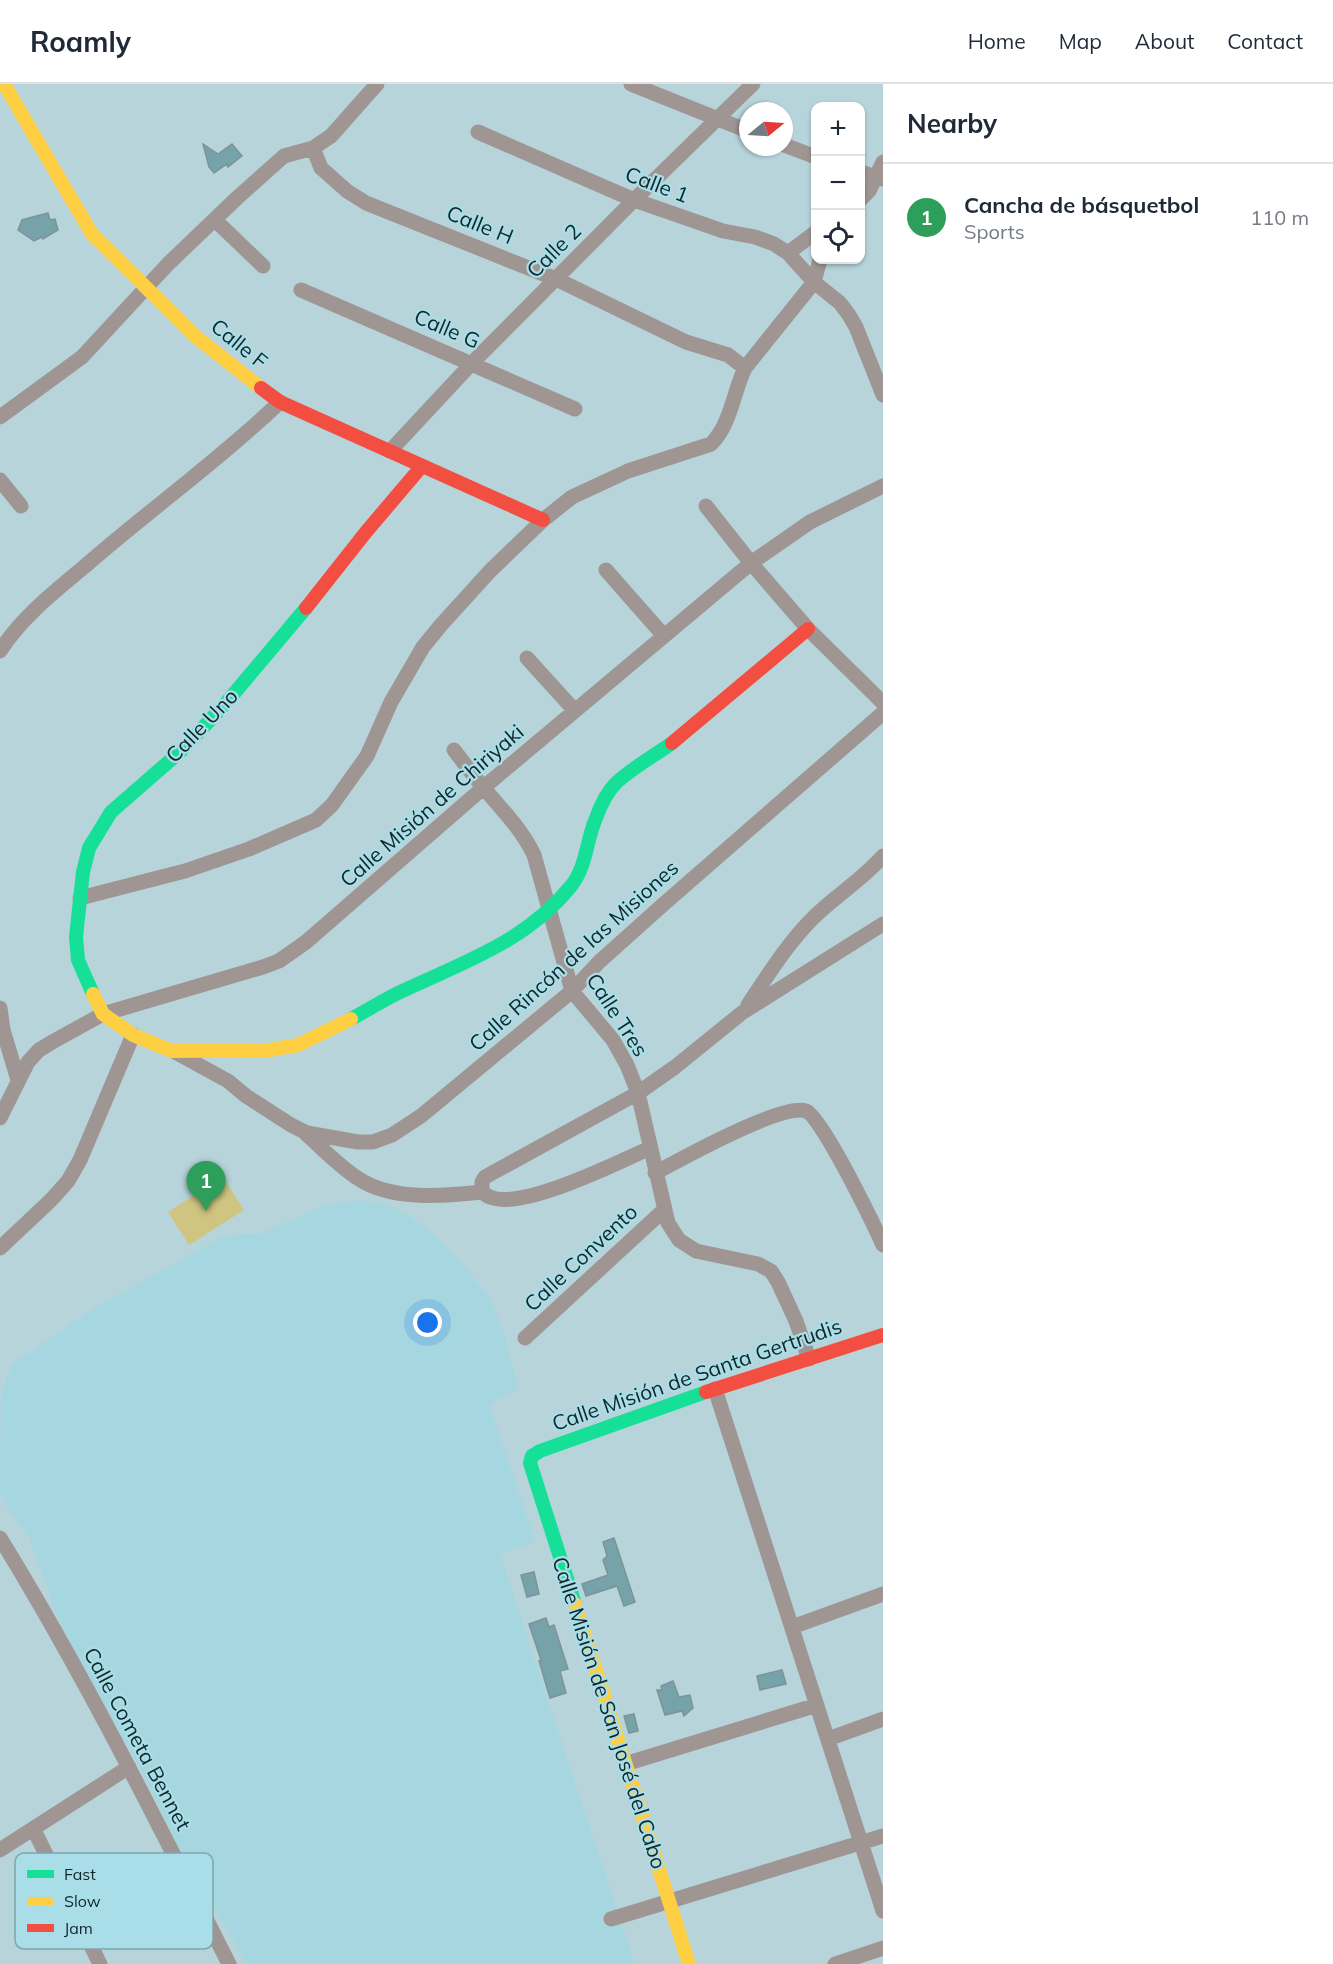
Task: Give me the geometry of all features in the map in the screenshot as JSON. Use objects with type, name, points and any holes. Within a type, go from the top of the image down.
[{"type":"street","name":"Calle F","points":[[4,84],[92,234],[195,336],[242,375],[280,402],[543,520]]},
{"type":"street","points":[[0,417],[82,357],[168,264],[214,220],[284,156],[313,148],[331,136],[376,84]]},
{"type":"street","points":[[631,84],[739,127]]},
{"type":"street","name":"Calle 2","points":[[390,451],[472,363],[753,84]]},
{"type":"street","name":"Calle 1","points":[[478,132],[634,200],[723,231],[755,237],[774,244],[788,253],[814,282],[840,303],[849,315],[883,395]]},
{"type":"street","name":"Calle H","points":[[313,148],[321,168],[347,191],[366,202],[556,279],[686,342],[728,355],[746,368]]},
{"type":"street","points":[[793,148],[813,156]]},
{"type":"street","points":[[865,196],[880,178],[883,162]]},
{"type":"street","points":[[865,173],[880,178]]},
{"type":"street","points":[[214,220],[263,266]]},
{"type":"street","points":[[788,253],[811,236]]},
{"type":"street","points":[[80,898],[146,882],[217,860],[283,836],[323,815],[344,790],[367,756],[391,702],[423,647],[490,571],[543,520],[572,497],[619,476],[711,444],[719,436],[738,382],[746,368],[814,282],[819,264]]},
{"type":"street","name":"Calle G","points":[[301,290],[575,409]]},
{"type":"street","points":[[0,651],[28,617],[57,590],[120,535],[247,433],[280,402]]},
{"type":"street","name":"Calle Uno","points":[[103,1014],[78,960],[76,937],[83,872],[89,848],[111,812],[181,751],[226,703],[422,466]]},
{"type":"street","points":[[0,480],[21,506]]},
{"type":"street","name":"Calle Misión de Chiriyaki","points":[[2,1107],[28,1062],[39,1050],[103,1014],[263,967],[279,961],[306,942],[483,788],[751,563],[810,522],[883,486]]},
{"type":"street","points":[[706,506],[751,563],[808,628],[883,703]]},
{"type":"street","points":[[606,570],[664,636]]},
{"type":"street","points":[[103,1014],[133,1035],[172,1051],[269,1050],[298,1045],[332,1030],[396,994],[495,949],[550,909],[572,885],[583,867],[596,820],[605,798],[615,784],[687,732],[808,628]]},
{"type":"street","points":[[527,658],[575,711]]},
{"type":"street","name":"Calle Rincón de las Misiones","points":[[172,1051],[228,1081],[246,1096],[302,1131],[358,1142],[373,1142],[392,1135],[421,1116],[572,991],[599,962],[666,902],[883,713]]},
{"type":"street","name":"Calle Tres","points":[[454,750],[526,838],[534,855],[572,991],[613,1040],[627,1065],[638,1093],[668,1223],[679,1240],[696,1251],[758,1264],[771,1271],[796,1321],[809,1359]]},
{"type":"street","points":[[743,1012],[791,942],[814,917],[870,870],[883,856]]},
{"type":"street","points":[[482,1192],[482,1182],[485,1177],[638,1093],[683,1062],[743,1012],[883,924]]},
{"type":"street","points":[[0,1008],[3,1030],[18,1080]]},
{"type":"street","points":[[0,1248],[68,1181],[80,1160],[133,1035]]},
{"type":"street","points":[[655,1173],[738,1130],[792,1111],[803,1110],[812,1114],[836,1153],[882,1242]]},
{"type":"street","points":[[302,1131],[359,1179],[382,1190],[439,1197],[482,1192],[498,1199],[522,1197],[600,1170],[650,1148]]},
{"type":"street","name":"Calle Convento","points":[[525,1338],[665,1209]]},
{"type":"street","name":"Calle Misión de Santa Gertrudis","points":[[530,1463],[532,1456],[540,1450],[715,1389],[883,1335]]},
{"type":"street","points":[[715,1389],[883,1911]]},
{"type":"street","name":"Calle Misión de San José del Cabo","points":[[530,1463],[688,1964]]},
{"type":"street","name":"Calle Cometa Bennet","points":[[0,1538],[45,1611],[173,1853]]},
{"type":"street","points":[[792,1627],[883,1594]]},
{"type":"street","points":[[625,1764],[817,1705]]},
{"type":"street","points":[[828,1739],[883,1719]]},
{"type":"street","points":[[0,1850],[129,1767]]},
{"type":"street","points":[[34,1830],[45,1853]]},
{"type":"street","points":[[611,1919],[883,1836]]},
{"type":"street","name":"Calle Cometa Bennet","points":[[213,1932],[229,1964]]},
{"type":"street","points":[[835,1964],[883,1948]]},
{"type":"street","points":[[93,1949],[100,1964]]},
{"type":"shaded area","points":[[223,1177],[244,1210],[189,1245],[168,1212]]},
{"type":"shaded area","points":[[347,1201],[367,1201],[389,1205],[411,1217],[435,1236],[459,1261],[486,1292],[494,1307],[519,1389],[503,1396],[490,1406],[535,1541],[500,1554],[635,1964],[247,1964],[213,1906],[213,1853],[182,1853],[136,1760],[80,1663],[59,1620],[29,1537],[9,1511],[0,1493],[1,1394],[12,1364],[96,1307],[220,1238],[242,1234],[261,1234],[319,1207]]},
{"type":"building","points":[[203,144],[218,154],[232,144],[242,156],[228,167],[227,164],[214,173],[209,167]]},
{"type":"building","points":[[48,213],[50,220],[55,219],[58,230],[43,239],[42,237],[34,241],[18,230],[22,220]]},
{"type":"building","points":[[614,1538],[635,1602],[624,1606],[617,1586],[586,1596],[582,1584],[608,1575],[603,1560],[607,1556],[603,1542]]},
{"type":"building","points":[[534,1572],[539,1594],[527,1597],[521,1575]]},
{"type":"building","points":[[546,1618],[549,1627],[554,1625],[568,1669],[560,1671],[566,1693],[550,1698],[529,1624]]},
{"type":"building","points":[[782,1670],[786,1684],[760,1690],[757,1676]]},
{"type":"building","points":[[673,1681],[679,1697],[690,1695],[693,1708],[684,1716],[682,1711],[665,1715],[657,1690],[662,1690],[661,1686]]},
{"type":"building","points":[[634,1714],[638,1731],[629,1733],[624,1716]]},
{"type":"traffic: fast","points":[[93,994],[78,960],[76,937],[83,872],[89,848],[111,812],[181,751],[226,703],[306,608]]},
{"type":"traffic: fast","points":[[351,1019],[398,993],[491,950],[533,923],[553,906],[576,878],[598,814],[613,787],[629,772],[672,743]]},
{"type":"traffic: fast","points":[[575,1604],[530,1463],[532,1456],[540,1451],[706,1392]]},
{"type":"traffic: slow","points":[[4,84],[92,234],[195,336],[261,388]]},
{"type":"traffic: slow","points":[[93,994],[103,1014],[133,1035],[172,1051],[269,1050],[298,1045],[351,1019]]},
{"type":"traffic: slow","points":[[575,1604],[689,1964]]},
{"type":"traffic: jam","points":[[261,388],[280,402],[543,520]]},
{"type":"traffic: jam","points":[[306,608],[422,466]]},
{"type":"traffic: jam","points":[[672,743],[808,629]]},
{"type":"traffic: jam","points":[[706,1392],[883,1335]]},
{"type":"place","name":"Cancha de básquetbol","points":[[206,1211]]}]
